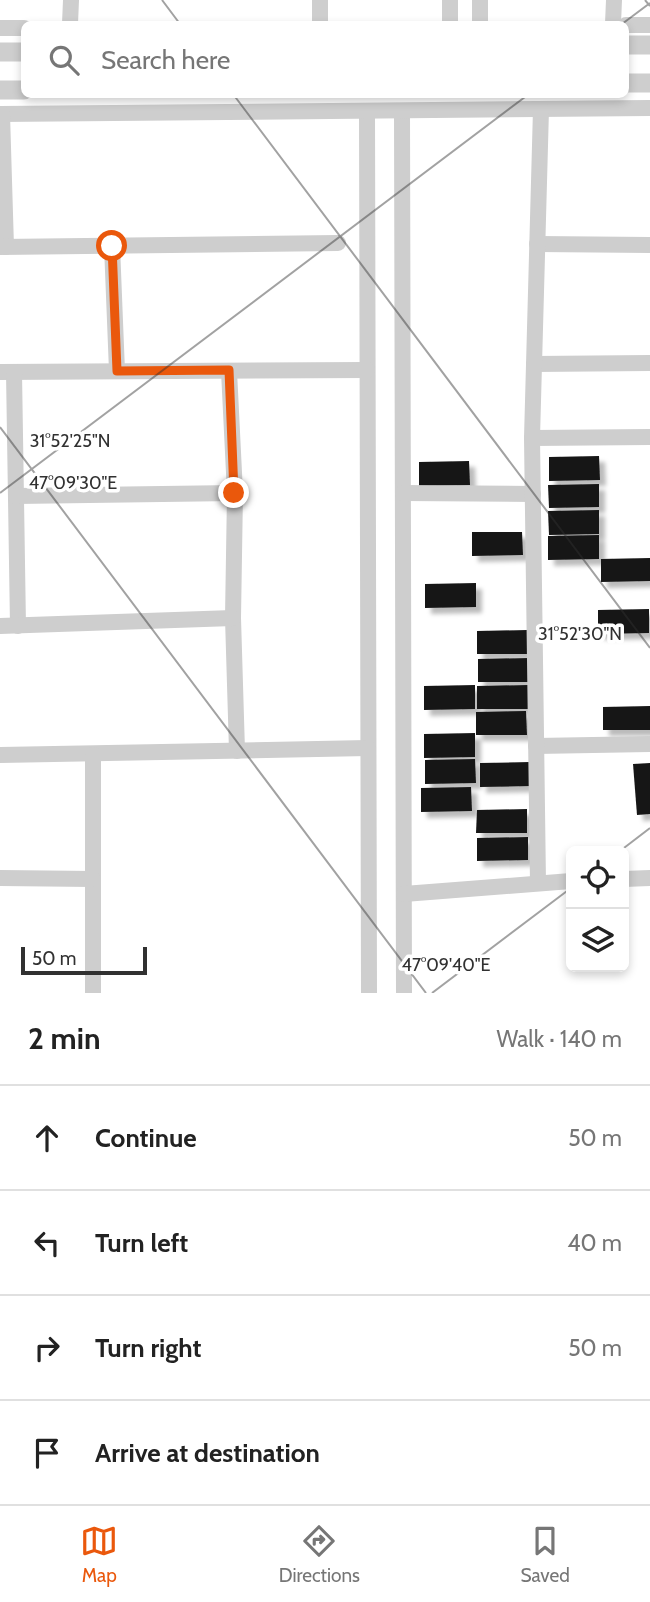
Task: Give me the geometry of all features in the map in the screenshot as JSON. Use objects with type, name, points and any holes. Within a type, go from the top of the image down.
[{"type":"street","points":[[70,21],[71,0]]},
{"type":"street","points":[[320,0],[320,21]]},
{"type":"street","points":[[450,0],[450,21]]},
{"type":"street","points":[[480,0],[480,21]]},
{"type":"street","points":[[612,21],[614,0]]},
{"type":"street","points":[[629,25],[650,25]]},
{"type":"street","points":[[0,28],[21,28]]},
{"type":"street","points":[[629,46],[650,45]]},
{"type":"street","points":[[0,52],[21,52]]},
{"type":"street","points":[[629,83],[650,83]]},
{"type":"street","points":[[0,90],[21,90]]},
{"type":"street","points":[[338,243],[3,247],[1,114],[650,108]]},
{"type":"street","points":[[538,883],[532,438],[541,109]]},
{"type":"street","points":[[367,111],[369,993]]},
{"type":"street","points":[[402,111],[404,993]]},
{"type":"street","points":[[537,244],[650,245]]},
{"type":"street","points":[[112,246],[117,371]]},
{"type":"street","points":[[534,364],[650,363]]},
{"type":"street","points":[[229,370],[234,493],[233,618],[237,751]]},
{"type":"street","points":[[18,625],[16,496],[7,372],[367,370]]},
{"type":"street","points":[[532,438],[650,437]]},
{"type":"street","points":[[16,496],[234,493]]},
{"type":"street","points":[[403,493],[533,494]]},
{"type":"street","points":[[0,626],[233,618]]},
{"type":"street","points":[[536,746],[650,744]]},
{"type":"street","points":[[0,755],[368,748]]},
{"type":"street","points":[[93,755],[93,993]]},
{"type":"street","points":[[0,878],[93,879]]},
{"type":"street","points":[[629,879],[650,878]]},
{"type":"street","points":[[404,894],[566,881]]},
{"type":"building","points":[[599,456],[600,480],[549,481],[549,457]]},
{"type":"building","points":[[469,461],[470,485],[419,486],[419,462]]},
{"type":"building","points":[[599,484],[599,507],[549,508],[548,485]]},
{"type":"building","points":[[599,510],[599,534],[549,535],[548,511]]},
{"type":"building","points":[[472,532],[522,532],[523,555],[472,556]]},
{"type":"building","points":[[599,535],[599,559],[548,560],[548,536]]},
{"type":"building","points":[[650,558],[650,581],[601,582],[601,559]]},
{"type":"building","points":[[476,583],[476,607],[425,608],[425,584]]},
{"type":"building","points":[[649,609],[649,633],[598,634],[598,610]]},
{"type":"building","points":[[527,630],[528,654],[477,654],[477,631]]},
{"type":"building","points":[[529,658],[529,682],[478,682],[478,659]]},
{"type":"building","points":[[475,685],[475,709],[424,710],[424,686]]},
{"type":"building","points":[[528,685],[528,709],[477,709],[477,686]]},
{"type":"building","points":[[650,706],[650,730],[603,730],[603,707]]},
{"type":"building","points":[[526,711],[527,735],[476,735],[476,712]]},
{"type":"building","points":[[475,733],[475,757],[424,758],[424,734]]},
{"type":"building","points":[[475,759],[476,783],[425,784],[425,760]]},
{"type":"building","points":[[530,762],[531,786],[480,787],[480,763]]},
{"type":"building","points":[[650,763],[650,814],[637,815],[633,764]]},
{"type":"building","points":[[471,787],[472,811],[421,812],[421,788]]},
{"type":"building","points":[[527,809],[527,833],[476,833],[477,810]]},
{"type":"building","points":[[528,837],[528,860],[477,861],[477,838]]},
{"type":"route","points":[[112,246],[117,371],[229,370],[234,493]]}]
